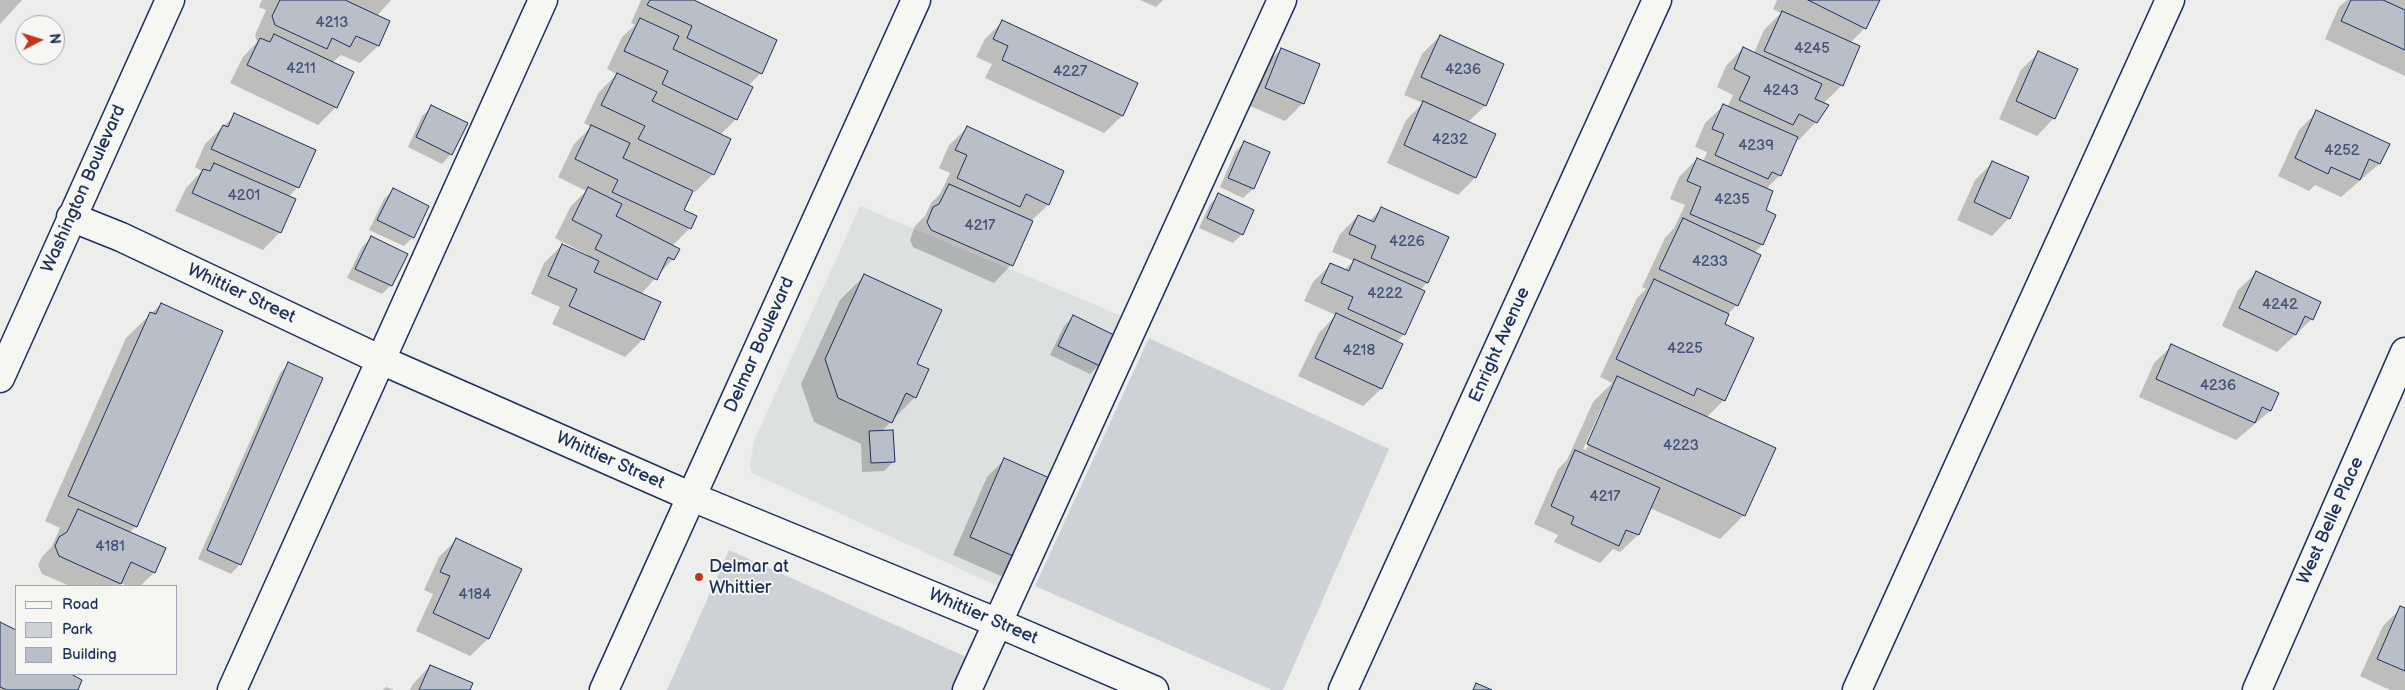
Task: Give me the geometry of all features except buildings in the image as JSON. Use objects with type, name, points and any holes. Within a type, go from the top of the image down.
[{"type":"street","name":"Washington Boulevard","points":[[0,378],[170,0]]},
{"type":"street","points":[[232,690],[543,0]]},
{"type":"street","name":"Delmar Boulevard","points":[[604,690],[916,0]]},
{"type":"street","points":[[967,690],[1282,0]]},
{"type":"street","name":"Enright Avenue","points":[[1343,690],[1657,0]]},
{"type":"street","points":[[1857,690],[2170,0]]},
{"type":"street","name":"Whittier Street","points":[[71,217],[121,237],[381,360],[692,497],[998,623],[1154,690]]},
{"type":"street","name":"West Belle Place","points":[[2257,690],[2405,352]]},
{"type":"shaded area","points":[[860,206],[1129,319],[1004,589],[752,473],[750,465],[754,441]]},
{"type":"green space","points":[[1149,338],[1389,449],[1283,690],[1272,690],[1035,586]]},
{"type":"green space","points":[[729,550],[973,660],[960,690],[667,690]]},
{"type":"place","name":"Delmar at Whittier","points":[[699,577]]}]
